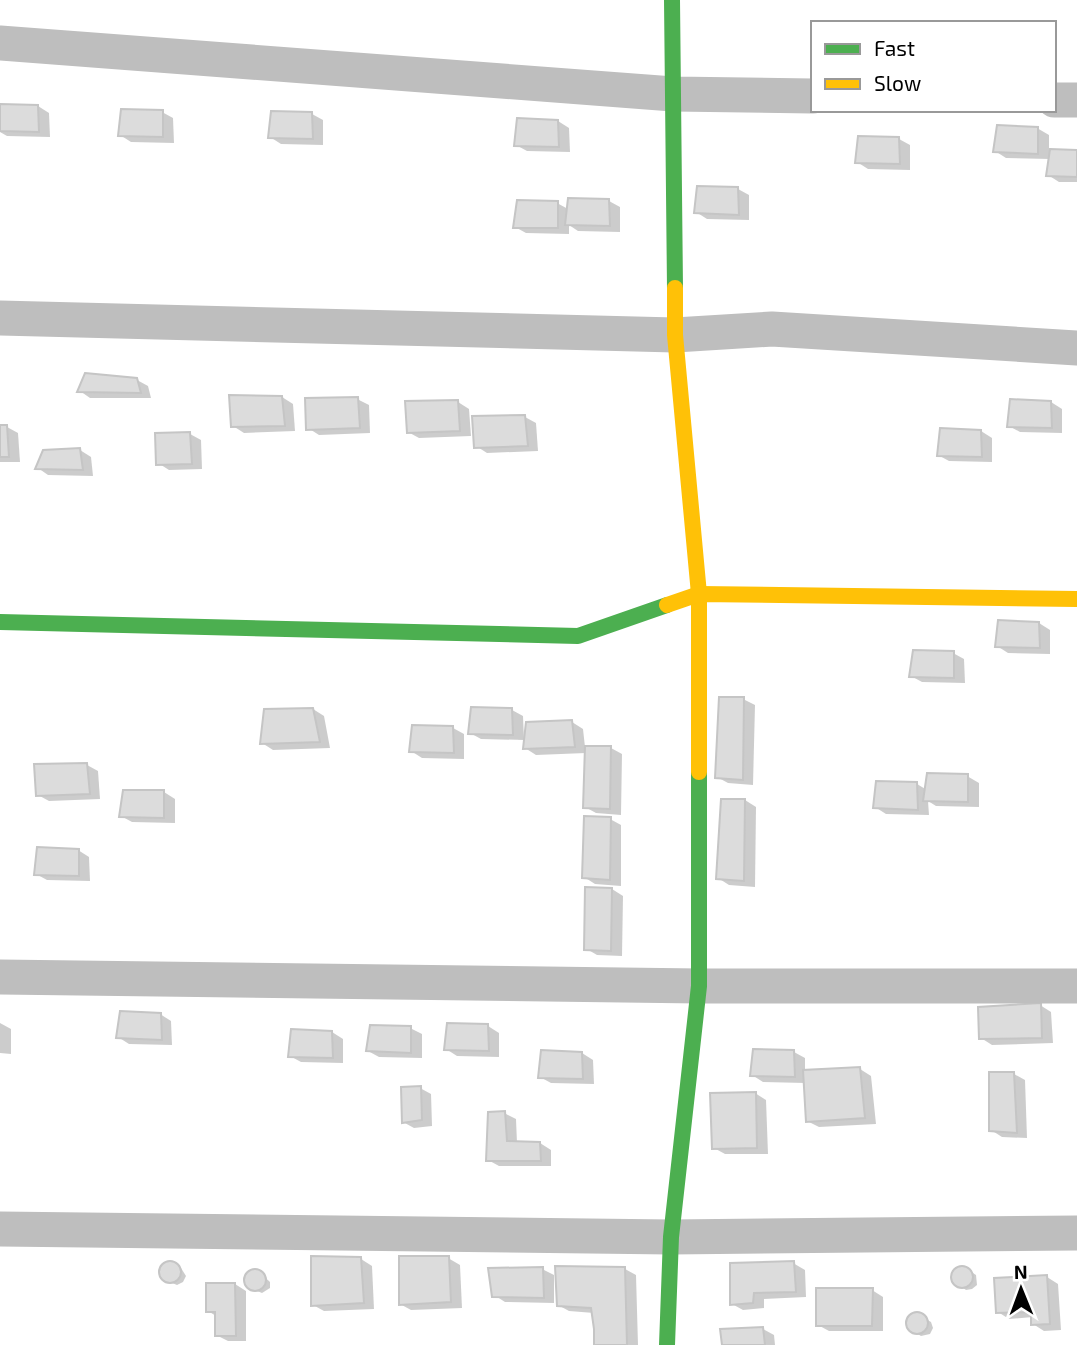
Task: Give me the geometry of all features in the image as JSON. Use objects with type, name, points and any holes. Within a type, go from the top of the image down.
[{"type":"street","points":[[667,1345],[671,1237],[699,986],[699,594],[675,335],[672,0]]},
{"type":"street","points":[[0,43],[673,94],[811,96]]},
{"type":"street","points":[[1056,100],[1077,100]]},
{"type":"street","points":[[0,318],[675,335],[772,329],[1077,348]]},
{"type":"street","points":[[0,622],[578,636],[699,594],[1077,599]]},
{"type":"street","points":[[0,977],[699,986],[1077,986]]},
{"type":"street","points":[[0,1229],[671,1237],[1077,1233]]},
{"type":"building","points":[[0,104],[38,105],[39,132],[0,131]]},
{"type":"building","points":[[121,109],[163,110],[163,137],[118,136]]},
{"type":"building","points":[[271,111],[312,112],[313,139],[268,138]]},
{"type":"building","points":[[517,118],[558,120],[559,147],[514,146]]},
{"type":"building","points":[[997,125],[1038,127],[1038,154],[993,152]]},
{"type":"building","points":[[858,136],[899,137],[900,164],[855,163]]},
{"type":"building","points":[[1050,149],[1077,150],[1077,177],[1046,176]]},
{"type":"building","points":[[697,186],[738,187],[739,215],[694,213]]},
{"type":"building","points":[[568,198],[609,199],[610,226],[565,225]]},
{"type":"building","points":[[517,200],[558,201],[558,228],[513,228]]},
{"type":"building","points":[[85,373],[137,378],[141,393],[77,392]]},
{"type":"building","points":[[229,395],[282,396],[285,426],[231,427]]},
{"type":"building","points":[[358,397],[360,428],[306,430],[305,398]]},
{"type":"building","points":[[1010,399],[1051,401],[1052,428],[1007,427]]},
{"type":"building","points":[[458,400],[460,431],[407,433],[405,401]]},
{"type":"building","points":[[525,415],[528,446],[474,448],[472,416]]},
{"type":"building","points":[[0,425],[7,425],[9,457],[0,457]]},
{"type":"building","points":[[940,428],[981,430],[982,457],[937,456]]},
{"type":"building","points":[[190,432],[192,464],[156,465],[155,433]]},
{"type":"building","points":[[80,448],[83,470],[35,469],[43,450]]},
{"type":"building","points":[[998,620],[1039,622],[1040,648],[995,647]]},
{"type":"building","points":[[913,650],[954,651],[954,678],[909,677]]},
{"type":"building","points":[[719,697],[744,697],[743,780],[715,778]]},
{"type":"building","points":[[471,707],[512,708],[513,735],[468,734]]},
{"type":"building","points":[[313,708],[320,742],[260,744],[264,709]]},
{"type":"building","points":[[572,720],[575,747],[523,749],[526,722]]},
{"type":"building","points":[[412,725],[453,726],[454,753],[409,752]]},
{"type":"building","points":[[585,746],[611,746],[610,809],[583,808]]},
{"type":"building","points":[[87,763],[90,794],[36,796],[34,764]]},
{"type":"building","points":[[927,773],[968,774],[968,802],[923,801]]},
{"type":"building","points":[[876,781],[917,782],[918,810],[873,808]]},
{"type":"building","points":[[123,790],[164,790],[164,818],[119,817]]},
{"type":"building","points":[[721,799],[745,799],[744,881],[716,879]]},
{"type":"building","points":[[584,816],[611,817],[610,880],[582,878]]},
{"type":"building","points":[[37,847],[79,849],[79,876],[34,875]]},
{"type":"building","points":[[585,887],[612,888],[611,951],[584,950]]},
{"type":"building","points":[[1041,1003],[1042,1038],[979,1039],[978,1007]]},
{"type":"building","points":[[120,1011],[161,1013],[162,1040],[116,1038]]},
{"type":"building","points":[[447,1023],[488,1024],[489,1051],[444,1050]]},
{"type":"building","points":[[370,1025],[411,1026],[411,1053],[366,1051]]},
{"type":"building","points":[[291,1029],[332,1031],[333,1058],[288,1057]]},
{"type":"building","points":[[753,1049],[794,1050],[795,1077],[750,1076]]},
{"type":"building","points":[[541,1050],[582,1052],[583,1079],[538,1078]]},
{"type":"building","points":[[860,1067],[865,1118],[806,1122],[803,1070]]},
{"type":"building","points":[[989,1072],[1014,1072],[1017,1133],[989,1131]]},
{"type":"building","points":[[421,1086],[422,1120],[402,1123],[401,1087]]},
{"type":"building","points":[[756,1092],[757,1148],[712,1149],[710,1093]]},
{"type":"building","points":[[505,1111],[507,1141],[540,1142],[541,1161],[486,1161],[488,1112]]},
{"type":"building","points":[[311,1256],[361,1257],[364,1303],[311,1306]]},
{"type":"building","points":[[399,1256],[449,1256],[451,1302],[399,1305]]},
{"type":"building","points":[[170,1261],[178,1264],[181,1272],[178,1280],[170,1283],[162,1280],[159,1272],[162,1264]]},
{"type":"building","points":[[794,1261],[796,1292],[754,1293],[753,1303],[730,1305],[730,1263]]},
{"type":"building","points":[[555,1266],[625,1267],[627,1345],[594,1345],[591,1308],[557,1306]]},
{"type":"building","points":[[962,1266],[970,1269],[973,1277],[970,1285],[962,1288],[954,1285],[951,1277],[954,1269]]},
{"type":"building","points":[[543,1267],[544,1298],[492,1297],[488,1268]]},
{"type":"building","points":[[255,1269],[263,1272],[266,1280],[263,1288],[255,1291],[247,1288],[244,1280],[247,1272]]},
{"type":"building","points":[[1047,1275],[1050,1324],[1031,1325],[1031,1312],[996,1313],[994,1278]]},
{"type":"building","points":[[206,1283],[235,1283],[236,1336],[215,1336],[215,1312],[206,1312]]},
{"type":"building","points":[[816,1288],[873,1288],[872,1326],[816,1326]]},
{"type":"building","points":[[917,1312],[925,1315],[928,1323],[925,1331],[917,1334],[909,1331],[906,1323],[909,1315]]},
{"type":"building","points":[[763,1327],[765,1345],[722,1345],[720,1329]]},
{"type":"traffic: fast","points":[[672,0],[675,288]]},
{"type":"traffic: fast","points":[[0,622],[578,636],[667,605]]},
{"type":"traffic: fast","points":[[667,1345],[671,1237],[699,986],[699,772]]},
{"type":"traffic: slow","points":[[675,288],[675,335],[699,594],[699,772]]},
{"type":"traffic: slow","points":[[667,605],[699,594],[1077,599]]}]
